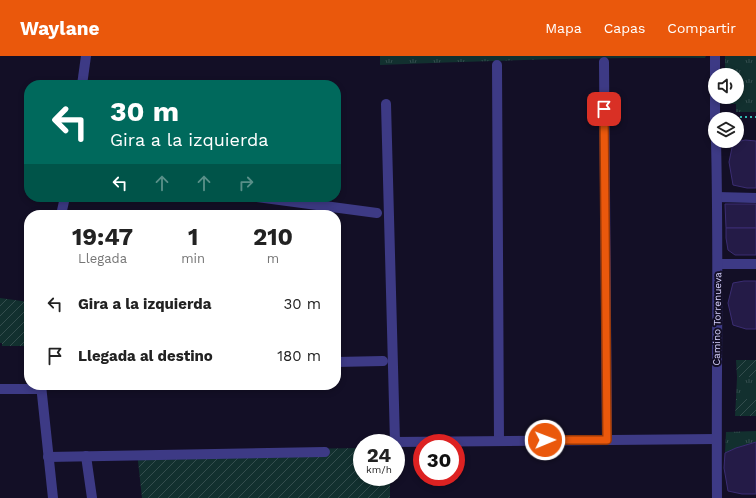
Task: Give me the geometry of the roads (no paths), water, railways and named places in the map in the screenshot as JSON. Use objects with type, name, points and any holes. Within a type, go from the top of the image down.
[{"type":"street","points":[[83,80],[86,56]]},
{"type":"street","points":[[715,56],[715,68]]},
{"type":"street","points":[[604,62],[607,440]]},
{"type":"street","points":[[497,65],[499,441]]},
{"type":"street","points":[[386,104],[395,442],[716,439]]},
{"type":"street","name":"Camino Torrenueva","points":[[716,148],[718,197],[717,498]]},
{"type":"street","points":[[718,197],[756,198]]},
{"type":"street","points":[[294,202],[377,213]]},
{"type":"street","points":[[718,264],[756,264]]},
{"type":"street","points":[[341,362],[383,361]]},
{"type":"street","points":[[0,389],[24,388]]},
{"type":"street","points":[[40,390],[52,498]]},
{"type":"street","points":[[48,457],[325,452]]},
{"type":"street","points":[[86,456],[92,498]]}]
